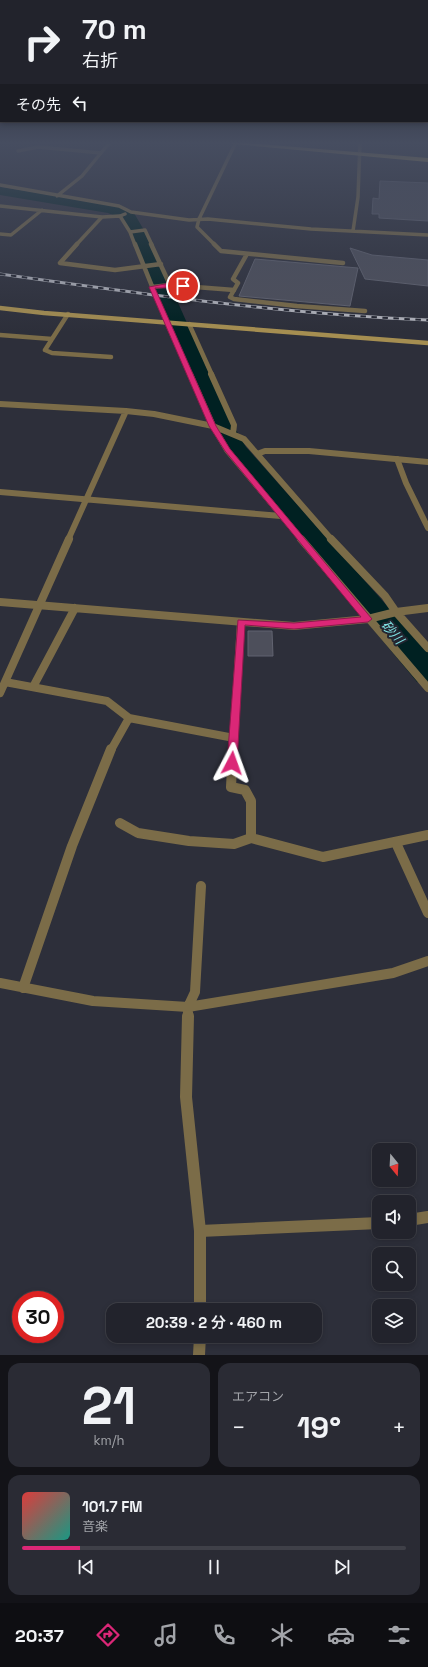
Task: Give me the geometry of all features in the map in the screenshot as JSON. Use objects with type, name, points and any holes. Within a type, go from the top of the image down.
[{"type":"street","points":[[115,205],[131,212],[189,220],[198,219],[353,231],[428,235]]},
{"type":"street","points":[[205,205],[198,219],[197,227],[221,251],[343,263]]},
{"type":"street","points":[[353,231],[357,205]]},
{"type":"street","points":[[0,206],[102,217],[120,216],[131,212]]},
{"type":"street","points":[[0,234],[11,235],[42,210]]},
{"type":"street","points":[[120,216],[130,232],[166,321],[213,426],[227,450],[281,516],[428,688]]},
{"type":"street","points":[[102,217],[60,263],[115,270],[160,264]]},
{"type":"street","points":[[130,232],[145,230],[170,285]]},
{"type":"street","points":[[247,254],[233,279],[238,282],[230,297],[234,299],[297,306],[365,311]]},
{"type":"street","points":[[152,287],[170,285],[234,290]]},
{"type":"street","points":[[0,308],[428,343]]},
{"type":"street","points":[[68,314],[46,350],[52,353],[111,357]]},
{"type":"street","points":[[189,324],[234,425],[233,434]]},
{"type":"street","points":[[0,335],[52,339]]},
{"type":"street","points":[[0,404],[154,414],[213,426],[244,439],[322,529],[385,596],[396,612],[428,648]]},
{"type":"street","points":[[0,693],[88,499],[126,411]]},
{"type":"street","points":[[257,454],[265,451],[309,451],[428,462]]},
{"type":"street","points":[[397,459],[406,483],[428,528]]},
{"type":"street","points":[[0,492],[281,516]]},
{"type":"street","points":[[0,602],[294,626],[368,619],[396,612],[428,608]]},
{"type":"street","points":[[33,687],[75,608]]},
{"type":"street","points":[[241,622],[231,788],[245,790],[251,800],[251,838]]},
{"type":"street","points":[[5,682],[107,701],[129,718],[234,738]]},
{"type":"street","points":[[22,988],[72,846],[108,755],[129,718]]},
{"type":"street","points":[[120,823],[138,833],[189,841],[234,844],[251,838],[323,857],[396,843],[428,835]]},
{"type":"street","points":[[396,843],[428,913]]},
{"type":"street","points":[[200,1303],[200,1231],[186,1097],[188,1007],[194,992],[201,886]]},
{"type":"street","points":[[0,983],[93,1001],[188,1007],[393,973],[428,961]]},
{"type":"street","points":[[416,1219],[428,1217]]},
{"type":"street","points":[[200,1231],[372,1223]]},
{"type":"street","points":[[200,1343],[200,1355]]},
{"type":"building","points":[[373,205],[428,205],[428,221],[379,218],[379,214],[372,214]]},
{"type":"building","points":[[350,248],[372,255],[428,260],[428,286],[365,279]]},
{"type":"building","points":[[255,259],[358,268],[350,306],[239,296]]},
{"type":"building","points":[[248,631],[272,631],[273,656],[248,656]]},
{"type":"waterway","name":"砂川","points":[[87,205],[112,209],[128,216],[144,244],[219,420],[236,450],[428,673]]},
{"type":"railway","points":[[0,274],[160,296],[267,308],[428,320]]},
{"type":"route","points":[[183,286],[170,285],[152,287],[213,426],[227,450],[368,619],[294,626],[241,622],[232,763]]}]
